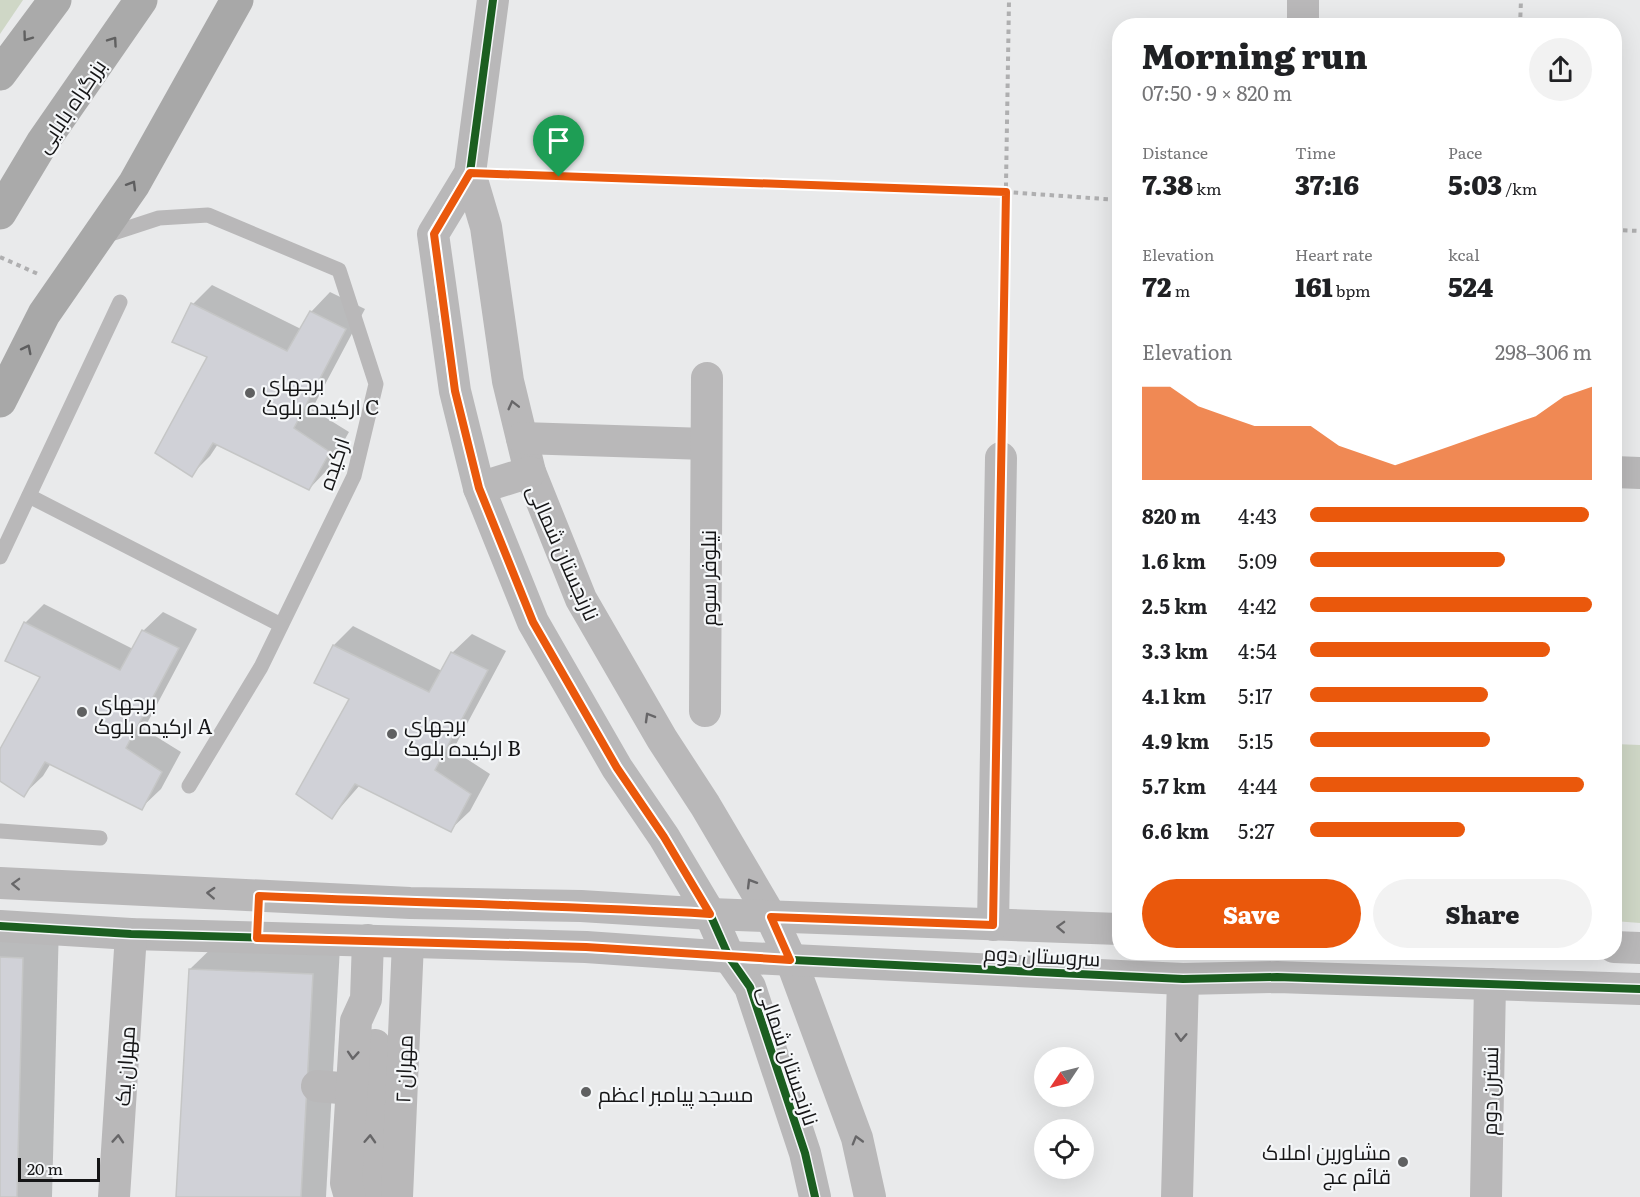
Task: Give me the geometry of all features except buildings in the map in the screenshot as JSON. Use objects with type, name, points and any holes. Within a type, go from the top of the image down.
[{"type":"highway","points":[[0,74],[55,0]]},
{"type":"highway","name":"بزرگراه بابایی","points":[[0,213],[42,143],[141,0]]},
{"type":"main road","points":[[0,401],[44,314],[99,238],[134,184],[237,0]]},
{"type":"street","name":"نارنجستان شمالی","points":[[493,0],[470,173],[434,234],[455,391],[479,488],[533,622],[617,768],[664,837],[710,914],[729,957],[750,987],[805,1153],[815,1197]]},
{"type":"street","name":"نارنجستان شمالی","points":[[470,173],[486,227],[508,381],[530,472],[581,599],[662,739],[705,805],[771,917],[790,960],[857,1138],[870,1197]]},
{"type":"street","name":"نیلوفر سوم","points":[[705,711],[707,378]]},
{"type":"street","points":[[522,438],[706,444]]},
{"type":"street","points":[[993,925],[1002,458]]},
{"type":"street","points":[[479,488],[530,472]]},
{"type":"street","points":[[1622,472],[1640,473]]},
{"type":"street","name":"سروستان دوم","points":[[0,883],[410,903],[581,906],[771,917],[1112,929]]},
{"type":"street","points":[[257,938],[259,896]]},
{"type":"street","name":"سروستان دوم","points":[[0,926],[131,934],[586,947],[729,957],[1183,979],[1278,965],[1490,984],[1640,989]]},
{"type":"street","name":"مهران یک","points":[[114,1197],[131,934]]},
{"type":"street","points":[[350,1197],[346,1183],[356,1021],[366,999],[368,940]]},
{"type":"street","name":"مهران ۲","points":[[397,1197],[408,942]]},
{"type":"street","points":[[1622,947],[1640,948]]},
{"type":"street","points":[[1177,1197],[1183,979]]},
{"type":"street","name":"نسترن دوم","points":[[1486,1197],[1490,984]]},
{"type":"street","points":[[317,1086],[350,1107],[368,1189],[364,1197]]},
{"type":"lane","name":"ارکیده","points":[[99,238],[159,218],[208,215],[339,270],[376,384],[354,476],[261,668],[189,786]]},
{"type":"lane","points":[[0,557],[120,302]]},
{"type":"lane","points":[[28,496],[281,625]]},
{"type":"lane","points":[[0,831],[100,838]]},
{"type":"path","points":[[1002,458],[1009,0]]},
{"type":"path","points":[[1520,18],[1521,0]]},
{"type":"path","points":[[470,173],[1006,192],[1112,200]]},
{"type":"path","points":[[1622,230],[1640,231]]},
{"type":"green space","points":[[0,0],[23,0],[0,34]]},
{"type":"green space","points":[[1622,744],[1640,745],[1640,923],[1622,922]]},
{"type":"cycle path","points":[[493,0],[470,173],[433,234],[455,391],[479,488],[533,622],[617,768],[664,837],[710,914],[729,957],[750,987],[805,1153],[815,1197]]},
{"type":"cycle path","points":[[0,926],[131,934],[586,947],[729,957],[1183,979],[1277,977],[1640,989]]},
{"type":"place","name":"برجهای ارکیده بلوک C","points":[[250,393]]},
{"type":"place","name":"برجهای ارکیده بلوک A","points":[[82,712]]},
{"type":"place","name":"برجهای ارکیده بلوک B","points":[[392,734]]},
{"type":"place","name":"مسجد پیامبر اعظم","points":[[586,1092]]},
{"type":"place","name":"مشاورین املاک قائم‌‌‌‌‌‌‌ ‌‌‌‌‌‌‌عج","points":[[1403,1162]]},
{"type":"route","points":[[470,173],[559,177],[1006,192],[993,925],[771,917],[790,960],[586,947],[257,938],[259,896],[410,903],[581,906],[710,914],[664,837],[617,768],[533,622],[479,488],[455,391],[434,234],[470,173]]}]
